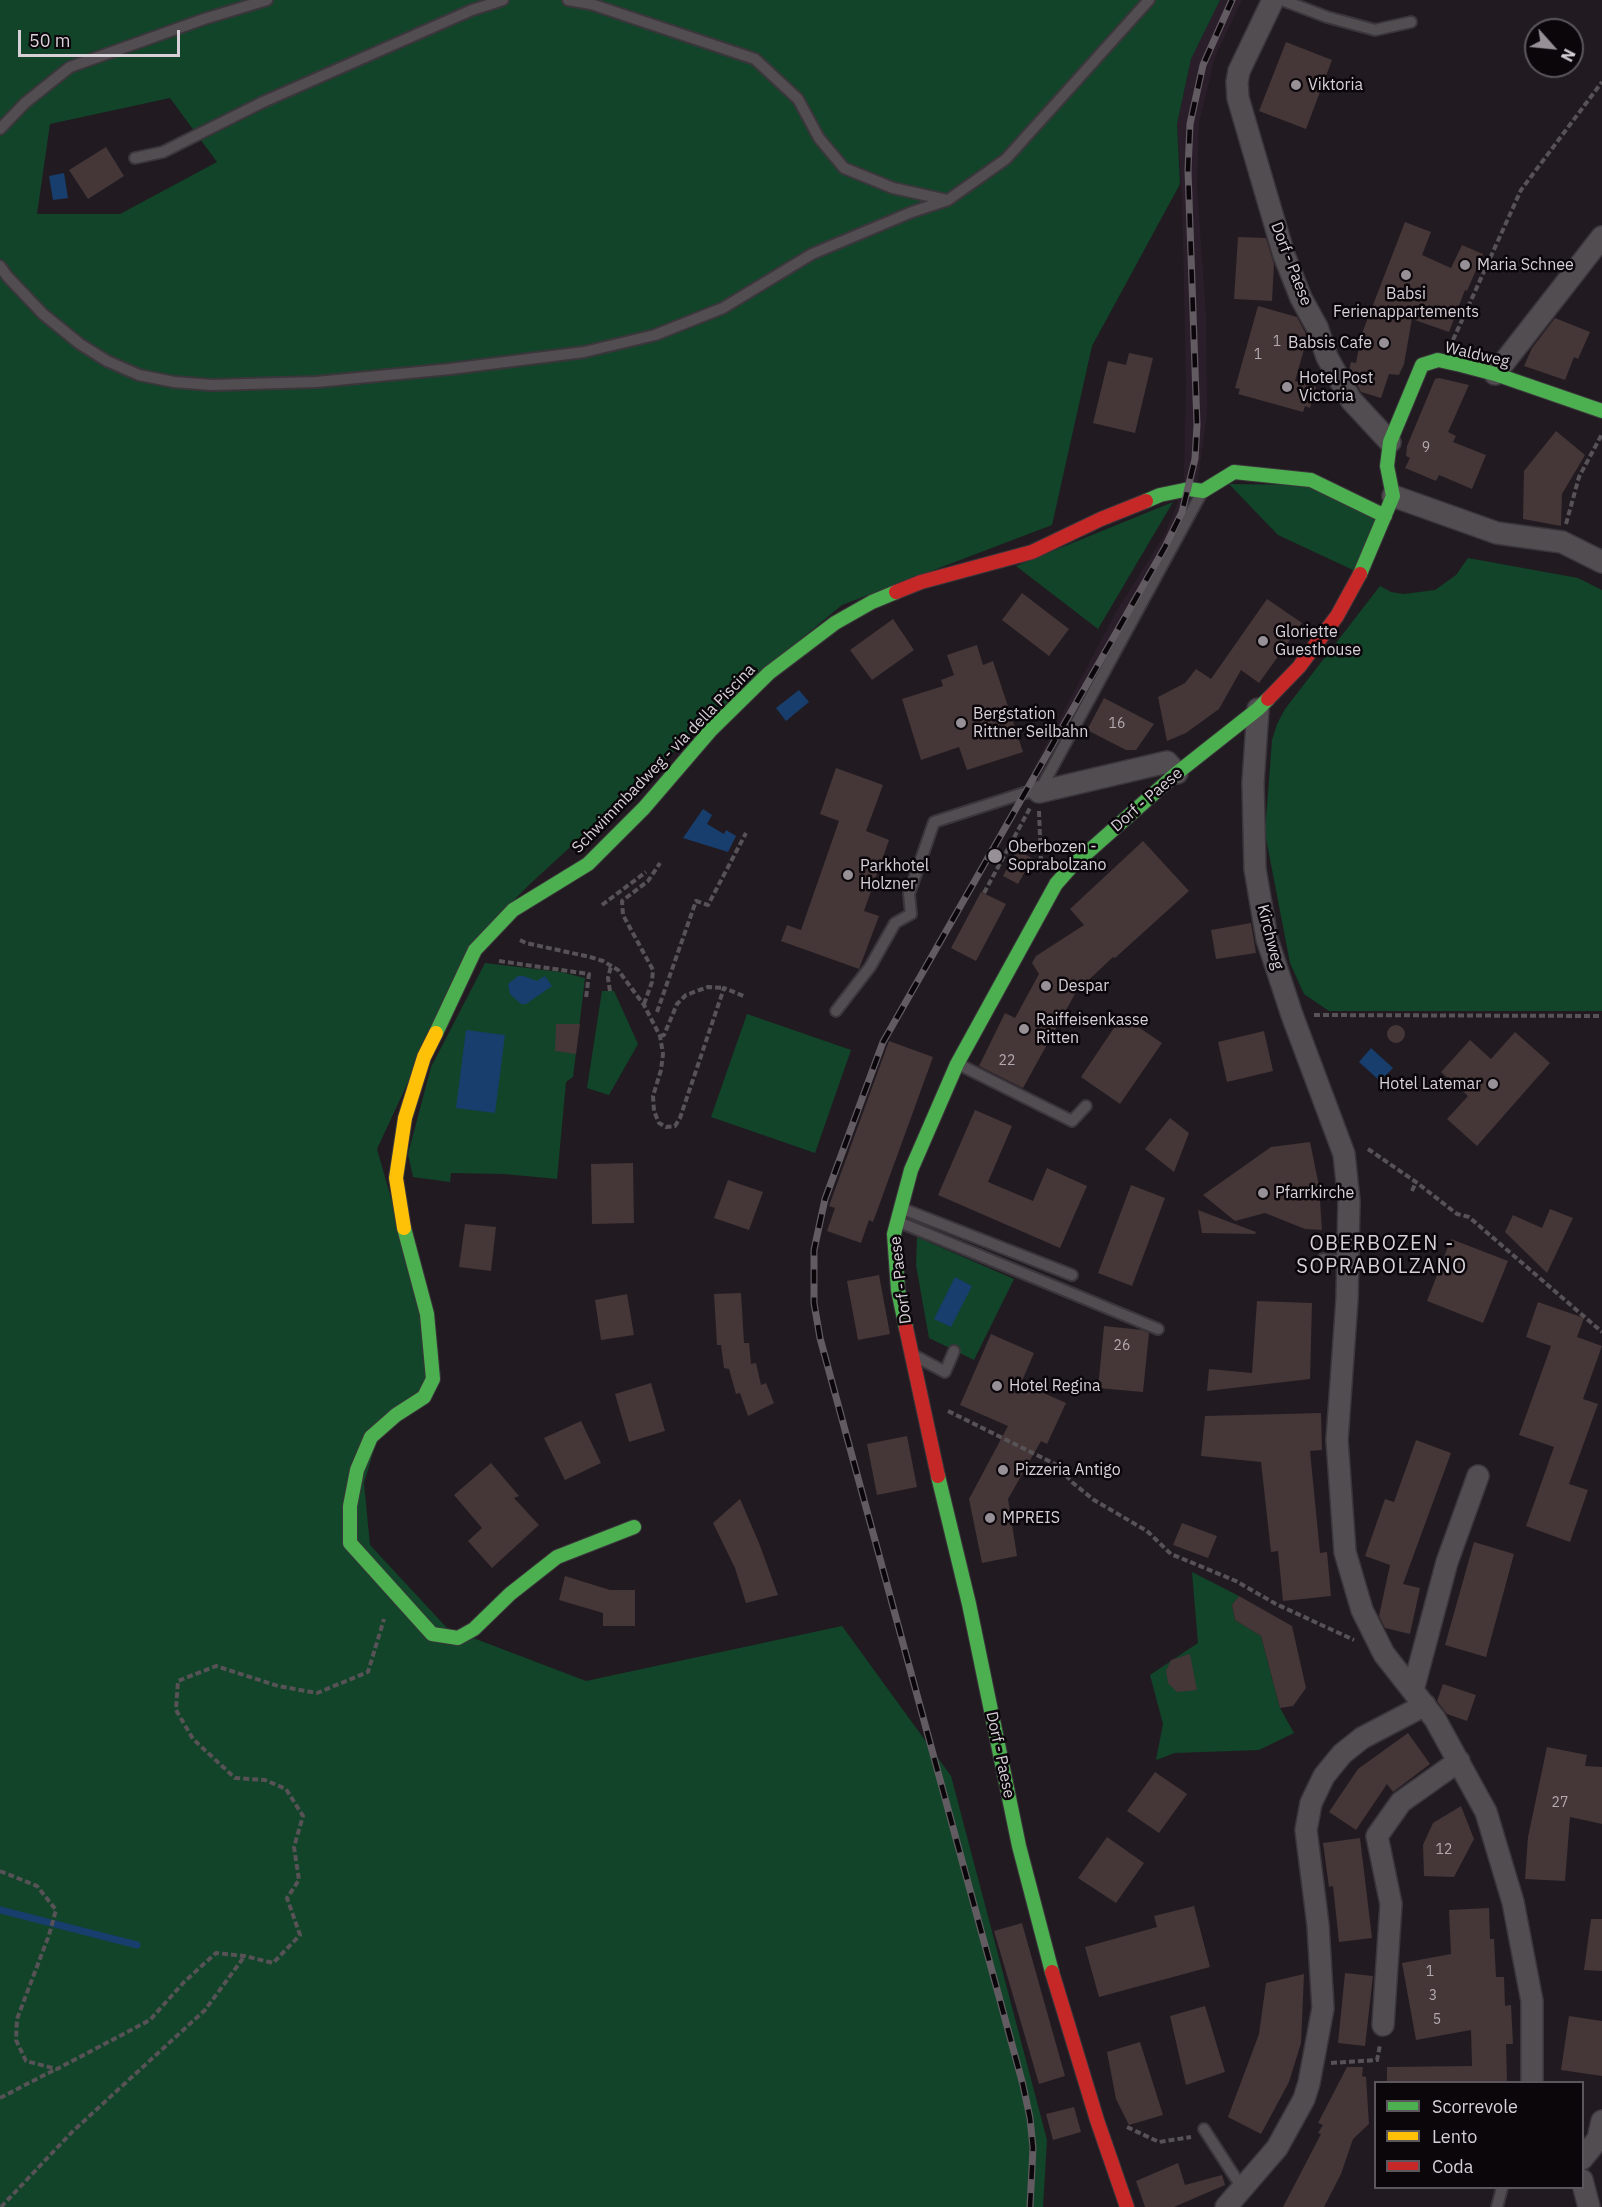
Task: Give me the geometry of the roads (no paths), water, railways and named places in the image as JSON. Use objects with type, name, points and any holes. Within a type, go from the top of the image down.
[{"type":"street","name":"Dorf - Paese","points":[[1269,8],[1239,71],[1238,98],[1284,255],[1301,298],[1317,327],[1327,357],[1351,400],[1390,442]]},
{"type":"street","points":[[1495,374],[1602,237]]},
{"type":"street","name":"Waldweg","points":[[1390,442],[1422,365],[1438,360],[1495,374],[1602,411]]},
{"type":"street","points":[[1390,442],[1387,466],[1393,496],[1497,533],[1562,542],[1602,562]]},
{"type":"street","name":"Schwimmbadweg - via della Piscina","points":[[634,1527],[558,1557],[510,1594],[474,1629],[458,1638],[432,1634],[350,1543],[350,1506],[357,1470],[370,1437],[396,1415],[424,1397],[433,1379],[427,1314],[405,1232],[396,1178],[405,1118],[424,1057],[475,950],[513,910],[588,864],[644,808],[711,730],[769,673],[835,624],[872,602],[921,582],[1032,552],[1101,519],[1160,495],[1189,489],[1203,491],[1234,472],[1311,480],[1385,516]]},
{"type":"street","name":"Dorf - Paese","points":[[1127,2207],[1097,2120],[1056,1986],[1019,1846],[969,1604],[911,1355],[898,1290],[894,1234],[911,1170],[957,1064],[1056,884],[1071,867],[1177,773],[1258,709],[1299,667],[1337,616],[1367,561],[1393,496]]},
{"type":"street","name":"Kirchweg","points":[[1258,709],[1253,783],[1255,869],[1267,939],[1292,1015],[1344,1154],[1349,1201],[1347,1299],[1337,1440],[1345,1552],[1362,1610],[1384,1654],[1436,1719],[1486,1812],[1513,1902],[1532,2001],[1532,2081]]},
{"type":"street","points":[[1039,792],[1167,762],[1177,773]]},
{"type":"street","points":[[1226,2207],[1245,2188],[1277,2148],[1304,2099],[1309,2083],[1323,2008],[1318,1925],[1306,1830],[1311,1803],[1324,1776],[1342,1754],[1419,1698],[1448,1562],[1478,1476]]},
{"type":"street","points":[[1383,2025],[1391,1904],[1377,1836],[1401,1802],[1459,1761]]},
{"type":"street","points":[[1584,2156],[1598,2139],[1602,2121]]},
{"type":"street","points":[[1584,2188],[1589,2207]]},
{"type":"lane","points":[[0,129],[25,103],[70,67],[267,0]]},
{"type":"lane","points":[[135,158],[163,152],[263,102],[472,10],[503,0]]},
{"type":"lane","points":[[568,0],[591,4],[756,59],[798,99],[819,138],[844,168],[893,188],[948,200]]},
{"type":"lane","points":[[0,266],[43,314],[80,344],[107,361],[139,375],[174,382],[212,385],[316,382],[450,369],[584,352],[655,334],[723,309],[812,254],[912,212],[948,200],[1006,159],[1149,0]]},
{"type":"lane","points":[[1282,0],[1327,17],[1375,30],[1412,22]]},
{"type":"lane","points":[[836,1011],[870,967],[896,922],[911,914],[909,894],[934,822],[1024,793],[1039,792],[1203,491]]},
{"type":"lane","points":[[957,1064],[1072,1121],[1086,1106]]},
{"type":"lane","points":[[898,1214],[1072,1275]]},
{"type":"lane","points":[[898,1214],[1158,1329]]},
{"type":"lane","points":[[1323,1259],[1346,1261]]},
{"type":"lane","points":[[911,1355],[945,1372],[954,1351]]},
{"type":"lane","points":[[1204,2129],[1235,2177],[1245,2188]]},
{"type":"lane","points":[[1497,2207],[1502,2189]]},
{"type":"water","points":[[64,173],[68,198],[53,200],[49,176]]},
{"type":"water","points":[[799,690],[809,702],[786,721],[776,708]]},
{"type":"water","points":[[703,809],[712,815],[707,824],[724,834],[726,830],[736,836],[728,852],[683,838]]},
{"type":"water","points":[[518,976],[537,981],[545,976],[552,986],[526,1004],[521,1004],[510,994],[508,984]]},
{"type":"water","points":[[466,1030],[505,1035],[495,1113],[456,1108]]},
{"type":"water","points":[[1371,1048],[1393,1068],[1380,1081],[1359,1062]]},
{"type":"water","points":[[955,1277],[972,1286],[951,1327],[934,1319]]},
{"type":"waterway","points":[[0,1910],[137,1945]]},
{"type":"railway","points":[[1030,2207],[1033,2148],[1023,2085],[820,1338],[814,1303],[814,1250],[825,1199],[883,1042],[1165,547],[1182,512],[1195,459],[1197,425],[1188,170],[1190,124],[1203,65],[1232,0]]},
{"type":"place","name":"Viktoria","points":[[1296,85]]},
{"type":"place","name":"Maria Schnee","points":[[1465,265]]},
{"type":"place","name":"Babsi Ferienappartements","points":[[1406,275]]},
{"type":"place","name":"Babsis Cafe","points":[[1384,343]]},
{"type":"place","name":"Hotel Post Victoria","points":[[1287,387]]},
{"type":"place","name":"Gloriette Guesthouse","points":[[1263,641]]},
{"type":"place","name":"Bergstation Rittner Seilbahn","points":[[961,723]]},
{"type":"place","name":"Oberbozen - Soprabolzano","points":[[995,856]]},
{"type":"place","name":"Parkhotel Holzner","points":[[848,875]]},
{"type":"place","name":"Despar","points":[[1046,986]]},
{"type":"place","name":"Raiffeisenkasse Ritten","points":[[1024,1029]]},
{"type":"place","name":"Hotel Latemar","points":[[1493,1084]]},
{"type":"place","name":"Pfarrkirche","points":[[1263,1193]]},
{"type":"place","name":"Hotel Regina","points":[[997,1386]]},
{"type":"place","name":"Pizzeria Antigo","points":[[1003,1470]]},
{"type":"place","name":"MPREIS","points":[[990,1518]]},
{"type":"district","name":"OBERBOZEN - SOPRABOLZANO","points":[[1382,1256]]}]
